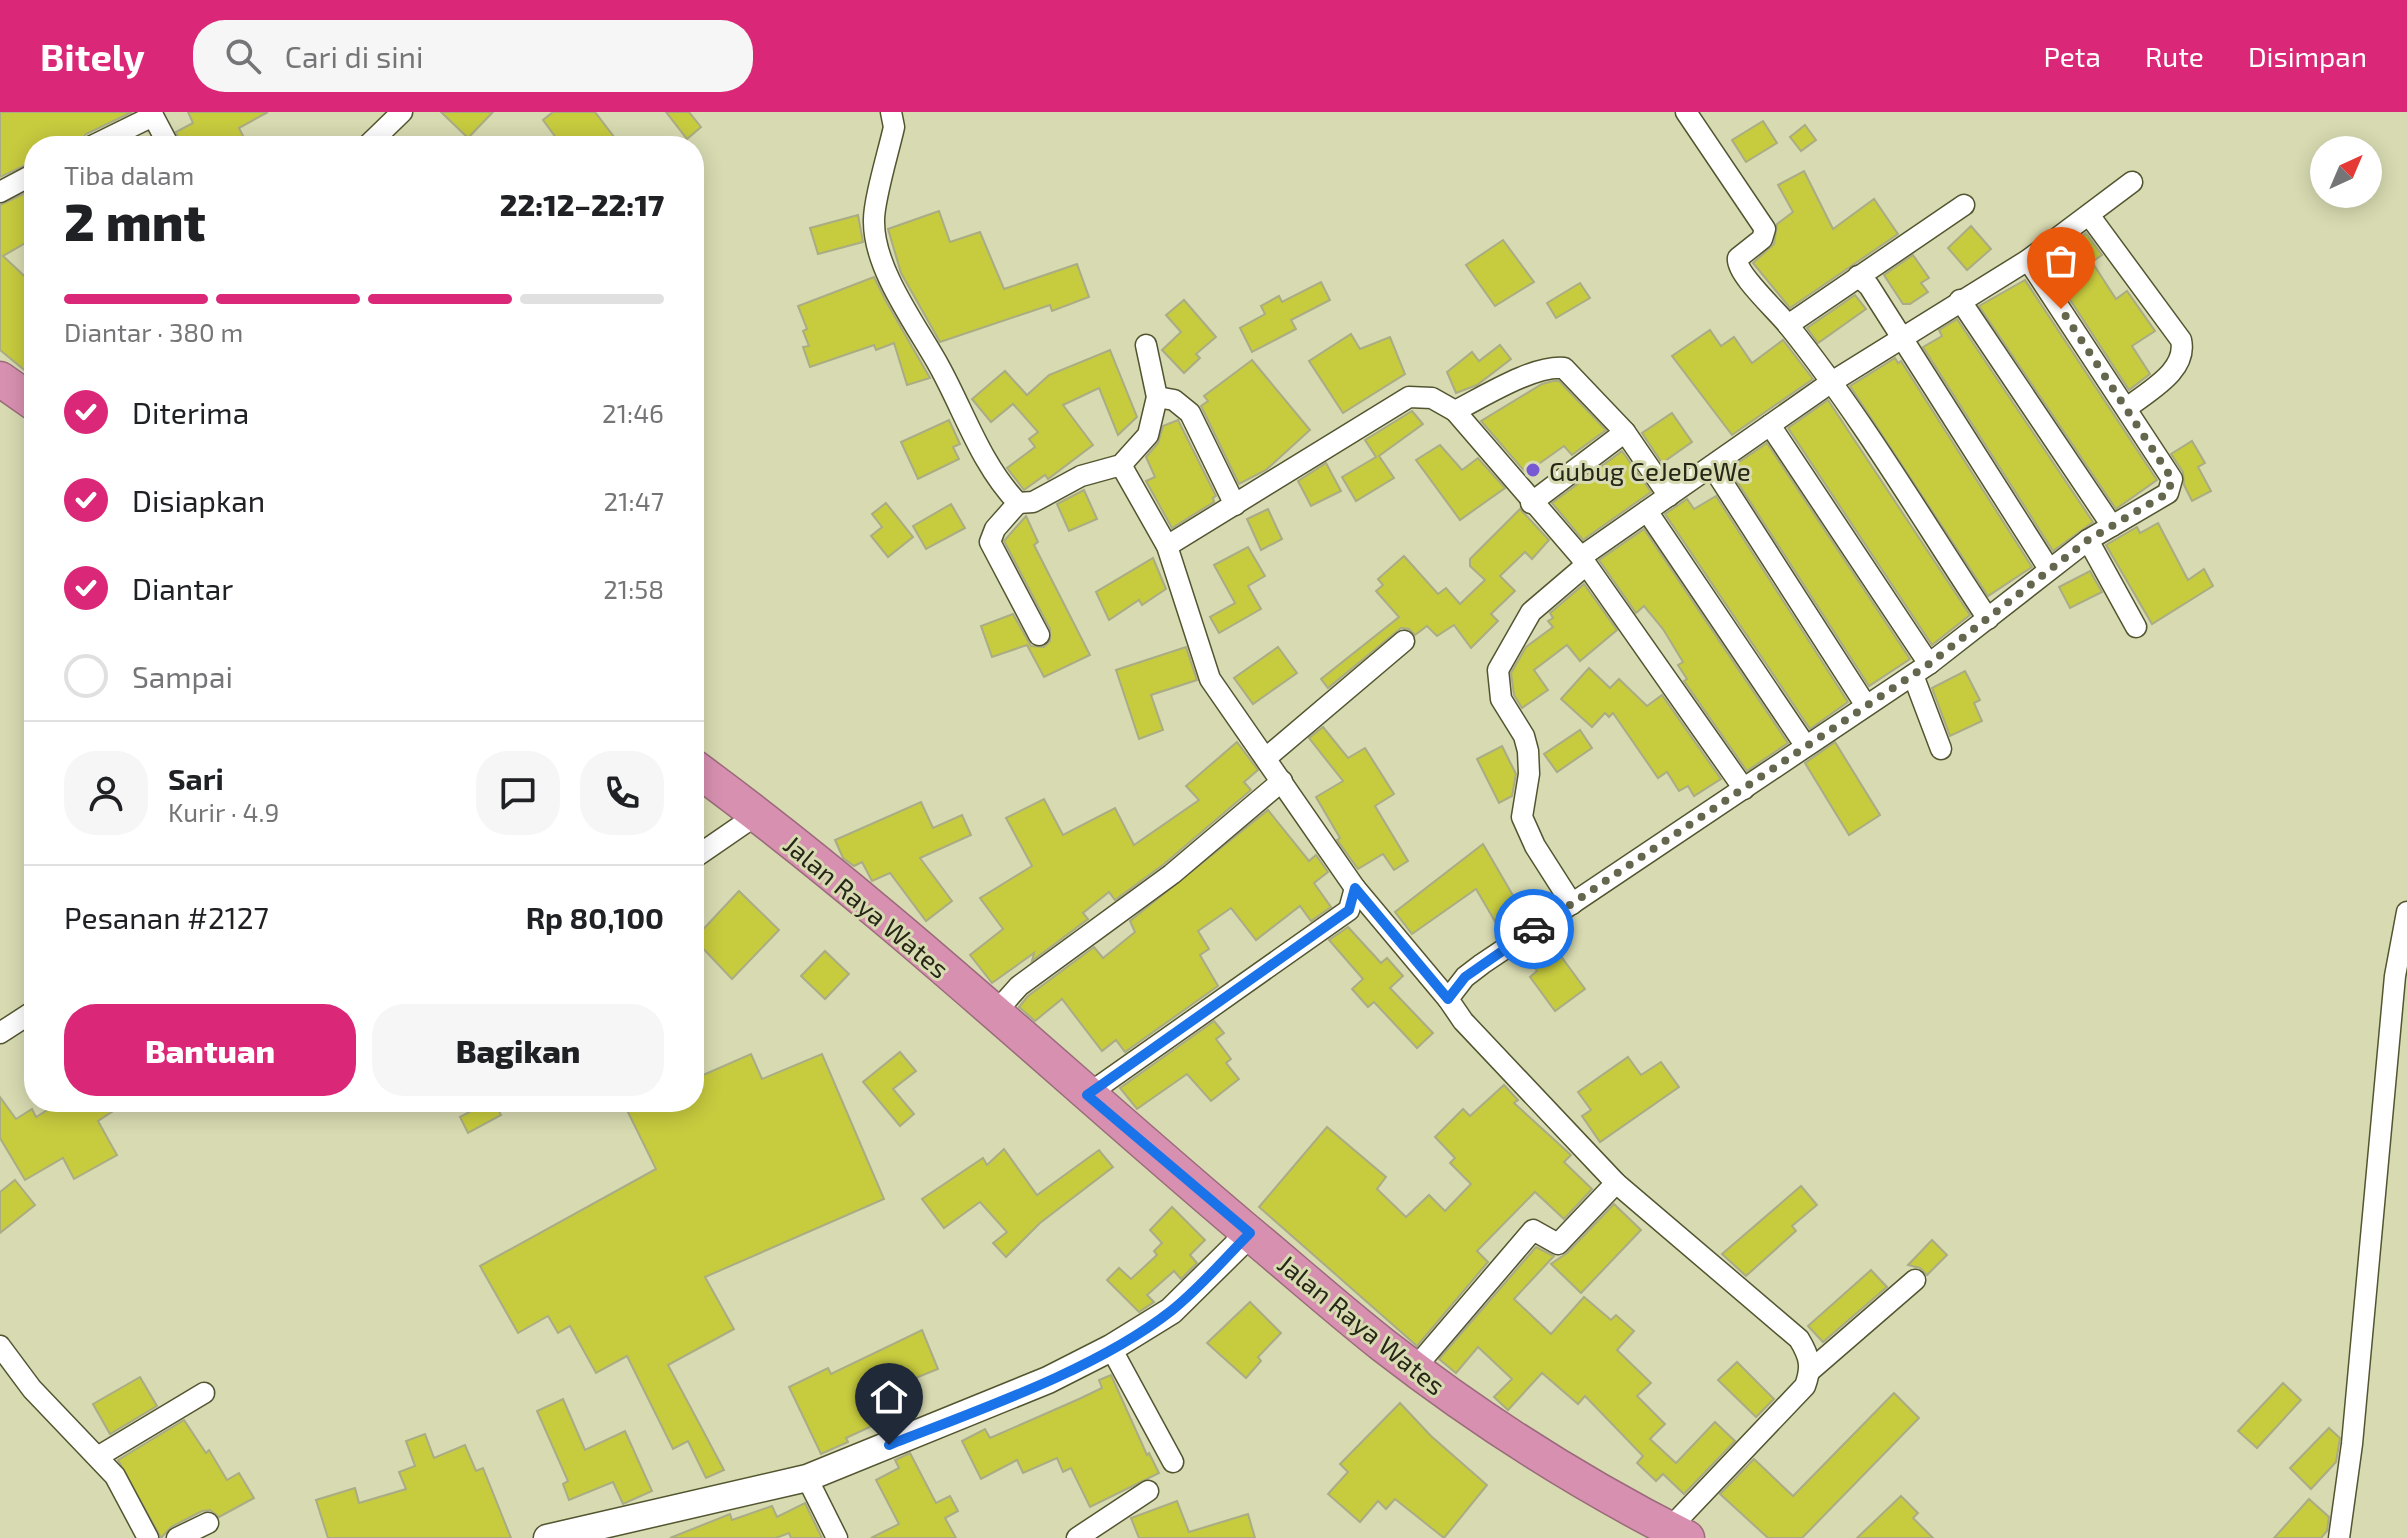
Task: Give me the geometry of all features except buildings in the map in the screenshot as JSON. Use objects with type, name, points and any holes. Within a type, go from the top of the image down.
[{"type":"highway","points":[[0,379],[24,396]]},
{"type":"highway","name":"Jalan Raya Wates","points":[[704,774],[758,814],[1250,1233],[1415,1368],[1486,1421],[1581,1481],[1678,1533]]},
{"type":"main road","points":[[547,1538],[627,1529],[807,1478],[1048,1380],[1111,1348],[1171,1311],[1250,1233]]},
{"type":"street","points":[[377,136],[402,112]]},
{"type":"street","points":[[1686,112],[1765,229],[1762,239],[1743,253],[1737,263],[1830,383],[1988,619]]},
{"type":"street","points":[[111,136],[152,114],[164,136]]},
{"type":"street","points":[[892,119],[874,222],[886,271],[962,416],[1007,492],[1018,503]]},
{"type":"street","points":[[0,192],[24,179]]},
{"type":"street","points":[[1572,904],[1535,846],[1522,817],[1527,797],[1528,751],[1524,736],[1501,699],[1498,679],[1508,650],[1531,612],[1583,561],[1647,511],[1830,383],[2028,260],[2132,182]]},
{"type":"street","points":[[1788,325],[1964,205]]},
{"type":"street","points":[[2089,215],[2181,340],[2179,364],[2127,408]]},
{"type":"street","points":[[1448,999],[1465,977],[1921,669],[2088,540],[2168,493],[2173,485],[2127,408],[2028,260]]},
{"type":"street","points":[[1858,276],[2049,569]]},
{"type":"street","points":[[1960,300],[2112,526]]},
{"type":"street","points":[[1039,635],[990,542],[995,529],[1018,503],[1033,502],[1081,476],[1121,465],[1148,435],[1157,397],[1146,345]]},
{"type":"street","points":[[1455,411],[1502,387],[1554,367],[1564,368],[1625,432],[1669,496]]},
{"type":"street","points":[[1157,397],[1174,400],[1190,413],[1235,505]]},
{"type":"street","points":[[1167,546],[1409,397],[1432,398],[1455,411],[1583,561],[1744,789]]},
{"type":"street","points":[[1770,425],[1921,669],[1941,749]]},
{"type":"street","points":[[1531,503],[1625,432]]},
{"type":"street","points":[[1121,465],[1167,546],[1206,670],[1355,888],[1463,1021],[1616,1183],[1799,1339],[1809,1356],[1811,1370]]},
{"type":"street","points":[[1712,466],[1865,704]]},
{"type":"street","points":[[1647,511],[1805,745]]},
{"type":"street","points":[[2088,540],[2136,627]]},
{"type":"street","points":[[1266,758],[1404,641]]},
{"type":"street","points":[[994,1014],[1019,986],[1172,874],[1282,781]]},
{"type":"street","points":[[704,851],[758,814]]},
{"type":"street","points":[[1087,1095],[1349,910],[1355,888]]},
{"type":"street","points":[[2339,1538],[2357,1397],[2395,976],[2407,912]]},
{"type":"street","points":[[0,1033],[24,1017]]},
{"type":"street","points":[[1415,1368],[1533,1230],[1558,1244],[1616,1183]]},
{"type":"street","points":[[1678,1533],[1805,1386],[1811,1370],[1915,1280]]},
{"type":"street","points":[[0,1346],[32,1389],[115,1476],[148,1538]]},
{"type":"street","points":[[1111,1348],[1173,1462]]},
{"type":"street","points":[[99,1456],[204,1393]]},
{"type":"street","points":[[807,1478],[837,1538]]},
{"type":"street","points":[[1077,1538],[1148,1491]]},
{"type":"street","points":[[177,1538],[208,1523]]},
{"type":"way so far","points":[[1534,929],[1865,704],[1929,664],[2088,540],[2172,489],[2172,479],[2061,309]]},
{"type":"place","name":"Gubug CeJeDeWe","points":[[1533,470]]},
{"type":"route","points":[[889,1445],[1048,1380],[1111,1348],[1171,1311],[1250,1233],[1087,1095],[1349,910],[1354,901],[1355,888],[1448,999],[1465,977],[1534,929]]}]
